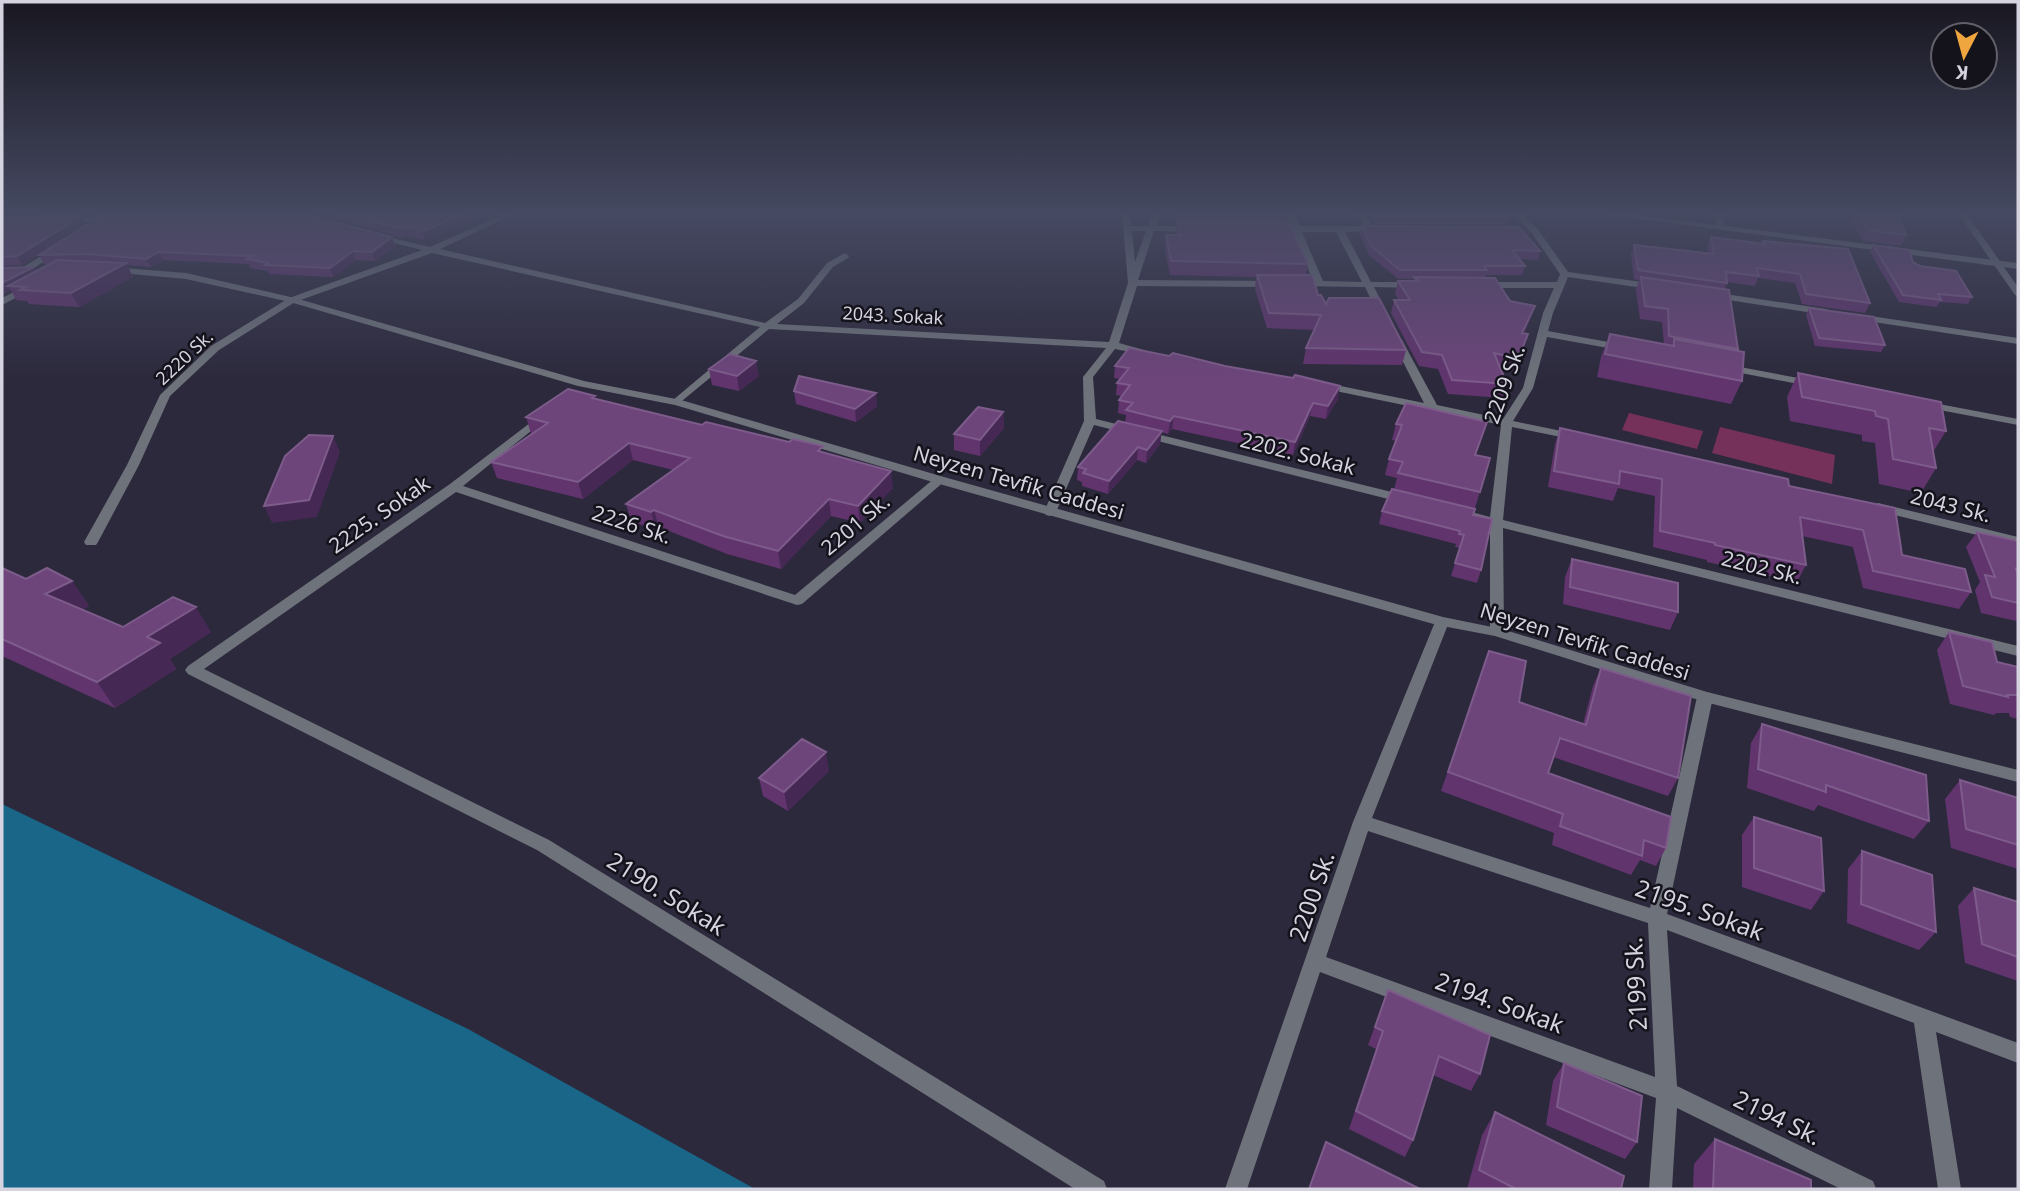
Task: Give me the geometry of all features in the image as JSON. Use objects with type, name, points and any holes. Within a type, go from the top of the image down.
[{"type":"street","points":[[2,302],[47,274],[20,270],[22,269]]},
{"type":"street","name":"Neyzen Tevfik Caddesi","points":[[104,269],[186,276],[292,300],[577,389],[677,402],[1050,512],[1442,622],[1497,632],[1704,697],[2018,776]]},
{"type":"street","name":"2220 Sk.","points":[[91,542],[133,465],[165,395],[215,348],[292,300],[379,269]]},
{"type":"street","name":"2043. Sokak","points":[[513,269],[767,326],[1114,345],[1153,353]]},
{"type":"street","points":[[677,402],[801,301],[827,269]]},
{"type":"street","points":[[1129,269],[1132,283]]},
{"type":"street","points":[[1050,512],[1090,421],[1088,377],[1114,345],[1137,269]]},
{"type":"street","points":[[1312,269],[1319,284]]},
{"type":"street","points":[[1359,269],[1387,321]]},
{"type":"street","points":[[1557,269],[1563,279]]},
{"type":"street","points":[[2003,269],[2018,293]]},
{"type":"street","points":[[1465,285],[1563,279],[1675,290]]},
{"type":"street","name":"2209 Sk.","points":[[1497,632],[1496,523],[1507,421],[1528,388],[1548,313],[1563,279]]},
{"type":"street","points":[[1132,283],[1279,284]]},
{"type":"street","points":[[1292,284],[1423,285]]},
{"type":"street","points":[[1703,294],[2018,341]]},
{"type":"street","points":[[1543,333],[1638,351]]},
{"type":"street","points":[[1393,334],[1432,407]]},
{"type":"street","points":[[1706,363],[1828,386]]},
{"type":"street","points":[[1312,384],[1507,421],[1587,440]]},
{"type":"street","points":[[1910,402],[2018,422]]},
{"type":"street","name":"2225. Sokak","points":[[193,670],[454,488],[550,410]]},
{"type":"street","name":"2202. Sokak","points":[[1090,421],[1415,502]]},
{"type":"street","name":"2201 Sk.","points":[[797,601],[940,480]]},
{"type":"street","name":"2226 Sk.","points":[[454,488],[797,601]]},
{"type":"street","name":"2043 Sk.","points":[[1870,505],[2018,541]]},
{"type":"street","points":[[1456,512],[1496,523]]},
{"type":"street","name":"2202 Sk.","points":[[1496,523],[2018,651]]},
{"type":"street","name":"2200 Sk.","points":[[1236,1189],[1362,822],[1442,622]]},
{"type":"street","name":"2190. Sokak","points":[[193,670],[543,845],[1097,1189]]},
{"type":"street","name":"2199 Sk.","points":[[1660,1189],[1667,1092],[1657,918],[1704,697]]},
{"type":"street","name":"2195. Sokak","points":[[1362,822],[1657,918],[2018,1053]]},
{"type":"street","name":"2194. Sokak","points":[[1314,961],[1667,1092]]},
{"type":"street","points":[[1923,1017],[1950,1189]]},
{"type":"street","name":"2194 Sk.","points":[[1667,1092],[1865,1189]]},
{"type":"shaded area","points":[[1629,413],[1703,431],[1697,449],[1622,430]]},
{"type":"shaded area","points":[[1720,427],[1835,455],[1832,484],[1712,453]]},
{"type":"water","points":[[2,804],[468,1029],[755,1189],[2,1189]]},
{"type":"building","points":[[2,269],[31,269],[2,283]]},
{"type":"building","points":[[41,269],[116,269],[71,293],[20,290],[26,287],[8,286]]},
{"type":"building","points":[[1398,269],[1487,270],[1400,270]]},
{"type":"building","points":[[1757,269],[1759,276],[1726,272],[1727,283],[1638,270]]},
{"type":"building","points":[[1761,269],[1856,269],[1870,303],[1806,294],[1800,274]]},
{"type":"building","points":[[1887,269],[1956,271],[1972,297],[1938,294],[1941,300],[1903,295]]},
{"type":"building","points":[[1257,275],[1312,275],[1318,295],[1321,295],[1326,304],[1329,298],[1379,298],[1406,350],[1306,348],[1321,315],[1269,313]]},
{"type":"building","points":[[1414,277],[1495,278],[1510,301],[1535,306],[1522,333],[1528,334],[1518,359],[1494,353],[1507,384],[1452,380],[1442,355],[1422,352],[1394,300],[1410,300],[1398,281],[1418,281]]},
{"type":"building","points":[[1641,277],[1729,290],[1738,349],[1669,336],[1668,309],[1645,306]]},
{"type":"building","points":[[1809,308],[1874,317],[1885,345],[1819,338]]},
{"type":"building","points":[[1610,334],[1674,346],[1674,339],[1744,352],[1742,381],[1605,354]]},
{"type":"building","points":[[1129,348],[1169,356],[1173,353],[1225,366],[1293,378],[1295,375],[1340,386],[1328,406],[1313,403],[1295,442],[1174,416],[1170,421],[1126,410],[1133,403],[1119,400],[1130,385],[1117,383],[1129,368],[1115,366]]},
{"type":"building","points":[[730,354],[756,361],[737,376],[709,369]]},
{"type":"building","points":[[1798,373],[1941,402],[1946,431],[1929,428],[1936,468],[1893,459],[1888,419],[1876,416],[1875,411],[1802,397]]},
{"type":"building","points":[[799,376],[876,393],[855,409],[794,391]]},
{"type":"building","points":[[568,389],[595,396],[592,398],[702,425],[706,422],[789,442],[793,439],[823,446],[818,451],[891,471],[858,506],[829,499],[778,551],[723,536],[654,510],[651,512],[626,504],[690,458],[629,443],[578,482],[491,462],[548,423],[526,417]]},
{"type":"building","points":[[1406,403],[1487,422],[1475,455],[1490,458],[1480,492],[1398,473],[1403,462],[1389,459],[1402,425],[1396,424]]},
{"type":"building","points":[[978,407],[1003,412],[980,440],[954,434]]},
{"type":"building","points":[[1118,421],[1162,431],[1147,450],[1138,447],[1109,481],[1083,473],[1086,469],[1078,467]]},
{"type":"building","points":[[1560,428],[1788,479],[1789,486],[1895,508],[1902,555],[1965,569],[1971,592],[1873,571],[1863,530],[1800,517],[1806,565],[1660,531],[1662,479],[1620,471],[1619,484],[1554,471]]},
{"type":"building","points":[[309,435],[333,436],[309,500],[264,506],[285,456]]},
{"type":"building","points":[[1392,489],[1475,509],[1473,515],[1492,519],[1481,570],[1455,563],[1464,535],[1459,534],[1460,531],[1382,511]]},
{"type":"building","points":[[1977,532],[2018,541],[2018,603],[1992,597],[1985,575],[1995,577]]},
{"type":"building","points":[[1572,559],[1678,583],[1678,612],[1570,587]]},
{"type":"building","points":[[2,568],[26,579],[47,568],[72,581],[45,594],[123,627],[173,597],[196,607],[147,637],[160,643],[97,682],[2,639]]},
{"type":"building","points":[[1949,632],[1992,642],[1997,662],[2018,667],[2018,695],[2007,695],[2008,697],[1963,686]]},
{"type":"building","points":[[1489,651],[1526,661],[1519,702],[1586,725],[1601,668],[1691,696],[1678,778],[1560,738],[1548,773],[1671,817],[1666,848],[1644,840],[1642,856],[1560,826],[1563,814],[1448,772]]},
{"type":"building","points":[[1762,724],[1926,775],[1929,821],[1826,785],[1826,792],[1758,769]]},
{"type":"building","points":[[802,739],[826,752],[784,792],[759,778]]},
{"type":"building","points":[[1960,780],[2018,798],[2018,845],[1966,829]]},
{"type":"building","points":[[1754,817],[1821,838],[1824,891],[1754,868]]},
{"type":"building","points":[[1862,851],[1932,875],[1936,932],[1861,904]]},
{"type":"building","points":[[1974,888],[2018,902],[2018,957],[1982,944]]},
{"type":"building","points":[[1388,990],[1490,1035],[1480,1074],[1439,1056],[1413,1140],[1356,1111],[1383,1031],[1375,1027]]},
{"type":"building","points":[[1564,1063],[1642,1096],[1637,1142],[1557,1107]]},
{"type":"building","points":[[1495,1112],[1624,1176],[1621,1189],[1516,1189],[1479,1170]]},
{"type":"building","points":[[1715,1139],[1811,1180],[1811,1189],[1713,1189]]},
{"type":"building","points":[[1326,1142],[1420,1189],[1309,1189]]}]
